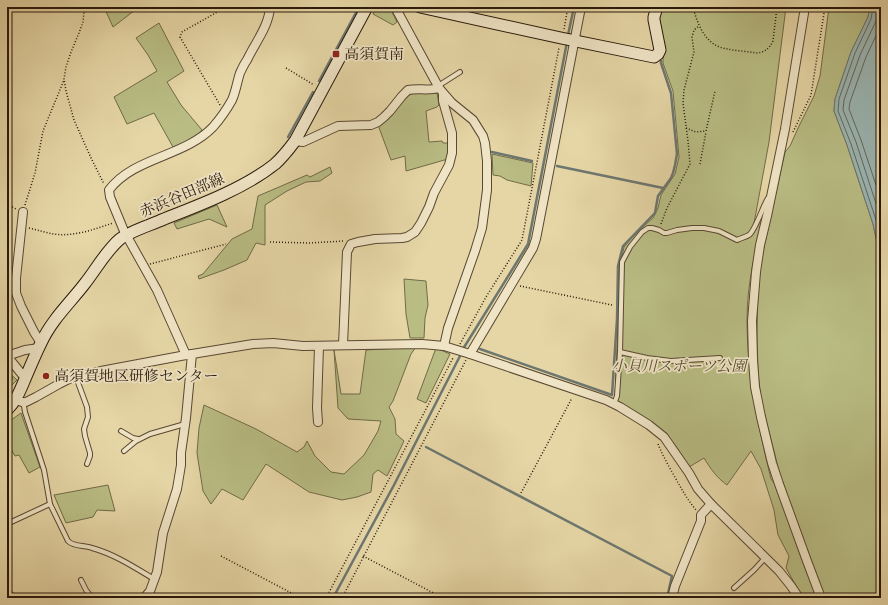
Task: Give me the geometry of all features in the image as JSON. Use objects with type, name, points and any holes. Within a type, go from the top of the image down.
[{"type":"main road","name":"赤浜谷田部線","points":[[7,410],[19,401],[25,378],[47,330],[117,242],[126,235],[219,197],[260,175],[276,163],[287,152],[295,141],[367,7]]},
{"type":"main road","points":[[420,7],[654,57],[660,50],[654,20],[657,7]]},
{"type":"street","points":[[144,598],[150,591],[154,579],[163,533],[177,489],[185,424],[189,354],[157,290],[126,235],[110,197],[109,190],[119,179],[130,172],[188,145],[212,128],[232,100],[241,72],[266,23],[270,13],[270,7]]},
{"type":"street","points":[[343,345],[347,252],[351,244],[375,239],[402,238],[415,232],[421,223],[434,193],[449,165],[452,153],[452,133],[440,89],[395,7]]},
{"type":"street","points":[[463,352],[512,285],[536,240],[567,39],[581,7]]},
{"type":"street","points":[[805,7],[785,129],[760,245],[753,295],[753,360],[755,387],[774,470],[821,598]]},
{"type":"street","points":[[295,141],[303,142],[338,126],[371,125],[378,122],[408,90],[413,89],[440,89],[461,111],[473,120],[479,128],[485,143],[486,161],[486,190],[482,228],[448,328],[444,346]]},
{"type":"street","points":[[23,212],[16,278],[16,293],[40,345],[7,356],[25,378]]},
{"type":"street","points":[[19,401],[26,402],[59,384],[76,377],[189,354],[253,344],[273,343],[303,346],[422,344],[444,346],[606,400],[654,429],[664,437],[689,473],[698,489],[711,504],[779,571],[799,598]]},
{"type":"street","points":[[318,422],[319,346]]},
{"type":"street","points":[[672,598],[675,586],[701,521],[701,515],[711,504]]},
{"type":"lane","points":[[440,89],[460,72]]},
{"type":"lane","points":[[614,404],[617,396],[620,352],[622,262],[630,247],[642,232],[648,228],[667,233],[692,228],[704,228],[719,231],[737,240],[744,238],[750,235],[753,230],[771,193]]},
{"type":"lane","points":[[620,352],[647,358],[671,361],[720,358]]},
{"type":"lane","points":[[76,377],[87,407],[88,417],[84,429],[90,456],[87,464]]},
{"type":"lane","points":[[19,401],[24,406],[44,470],[50,504],[65,536],[71,544],[91,547],[103,552],[121,560],[154,579]]},
{"type":"lane","points":[[124,451],[139,439],[150,434],[185,424]]},
{"type":"lane","points":[[121,431],[133,438],[139,439]]},
{"type":"lane","points":[[7,524],[50,504]]},
{"type":"lane","points":[[734,588],[766,558]]},
{"type":"lane","points":[[81,580],[92,598]]},
{"type":"path","points":[[7,204],[23,212],[35,173],[42,131],[64,79],[70,52],[83,22],[84,12],[82,7]]},
{"type":"path","points":[[224,112],[180,37],[182,32],[226,7]]},
{"type":"path","points":[[342,598],[463,352],[461,340],[522,240],[567,39],[568,7]]},
{"type":"path","points":[[694,7],[695,16],[705,36],[711,43],[722,48],[757,53],[763,52],[771,46],[773,41],[777,7]]},
{"type":"path","points":[[792,133],[811,95],[825,7]]},
{"type":"path","points":[[660,230],[667,208],[690,164],[683,102],[684,90],[694,52],[692,36],[694,30],[700,26]]},
{"type":"path","points":[[286,68],[322,90]]},
{"type":"path","points":[[64,79],[74,120],[92,160],[109,190]]},
{"type":"path","points":[[700,164],[715,91]]},
{"type":"path","points":[[686,128],[696,132],[706,131]]},
{"type":"path","points":[[22,226],[55,235],[74,234],[120,221]]},
{"type":"path","points":[[270,242],[302,243],[345,241],[351,244]]},
{"type":"path","points":[[144,266],[226,244]]},
{"type":"path","points":[[512,285],[612,304]]},
{"type":"path","points":[[326,598],[463,352]]},
{"type":"path","points":[[521,493],[576,390]]},
{"type":"path","points":[[654,429],[656,439],[683,492],[689,502],[701,515]]},
{"type":"path","points":[[221,556],[301,598]]},
{"type":"path","points":[[363,556],[443,598]]},
{"type":"green space","points":[[104,7],[139,7],[113,27]]},
{"type":"green space","points":[[376,7],[390,8],[397,22],[393,25],[373,14]]},
{"type":"green space","name":"小貝川スポーツ公園","points":[[660,7],[786,7],[769,142],[752,234],[755,231],[764,208],[765,211],[750,278],[747,306],[747,340],[754,400],[771,479],[776,486],[814,588],[815,598],[803,598],[786,568],[789,556],[778,535],[774,510],[761,469],[751,451],[727,485],[714,473],[704,458],[689,467],[666,433],[614,399],[620,266],[624,247],[638,231],[653,218],[658,208],[661,195],[675,174],[679,157],[673,91],[663,63],[663,44],[656,16]]},
{"type":"green space","points":[[829,7],[870,7],[868,17],[851,52],[835,99],[834,111],[873,224],[881,260],[881,598],[825,598],[797,528],[780,475],[761,400],[758,372],[758,275],[785,152],[790,146],[814,96],[820,76]]},
{"type":"green space","points":[[159,23],[184,71],[167,82],[181,105],[202,130],[193,139],[173,147],[154,113],[127,124],[114,97],[157,71],[136,38]]},
{"type":"green space","points":[[416,92],[437,93],[439,105],[426,111],[429,142],[442,141],[443,143],[448,143],[448,159],[406,171],[405,156],[391,160],[378,125],[407,96]]},
{"type":"green space","points":[[492,154],[533,163],[531,186],[493,175]]},
{"type":"green space","points":[[330,167],[332,173],[320,181],[306,182],[287,191],[265,205],[265,245],[256,243],[247,260],[199,279],[198,276],[203,274],[232,239],[252,229],[258,196],[307,175],[310,177]]},
{"type":"green space","points":[[217,205],[227,227],[209,219],[177,229],[174,223]]},
{"type":"green space","points":[[404,279],[426,281],[428,305],[425,318],[424,338],[410,338],[406,314]]},
{"type":"green space","points":[[416,347],[411,354],[393,401],[389,407],[395,419],[396,434],[404,441],[387,476],[378,470],[373,474],[371,492],[342,500],[309,492],[266,464],[243,500],[222,489],[211,504],[203,491],[197,453],[199,428],[204,405],[256,429],[297,452],[304,447],[307,441],[315,456],[331,472],[344,474],[364,455],[378,431],[381,421],[348,419],[338,408],[334,350],[341,394],[360,394],[366,350]]},
{"type":"green space","points":[[436,348],[450,354],[426,403],[417,399]]},
{"type":"green space","points":[[7,371],[17,380],[7,390]]},
{"type":"green space","points":[[21,413],[40,467],[29,473],[19,455],[15,456],[7,443],[7,423]]},
{"type":"green space","points":[[108,485],[115,511],[97,510],[93,517],[66,523],[54,495]]},
{"type":"green space","points":[[7,586],[18,598],[7,598]]},
{"type":"water","points":[[870,7],[881,7],[881,260],[873,224],[834,111],[835,99],[851,52],[868,17]]},
{"type":"waterway","points":[[319,81],[359,7]]},
{"type":"waterway","points":[[568,35],[574,7]]},
{"type":"waterway","points":[[463,349],[528,244],[567,42]]},
{"type":"waterway","points":[[480,349],[612,395],[617,319],[618,266],[623,246],[655,213],[658,196],[671,178],[677,154],[671,93],[661,61]]},
{"type":"waterway","points":[[288,137],[313,92]]},
{"type":"waterway","points":[[492,152],[532,161]]},
{"type":"waterway","points":[[557,166],[663,188]]},
{"type":"waterway","points":[[333,598],[394,485],[461,354]]},
{"type":"waterway","points":[[426,447],[672,576],[667,598]]},
{"type":"place","name":"高須賀南","points":[[336,54]]},
{"type":"place","name":"高須賀地区研修センター","points":[[46,376]]}]
